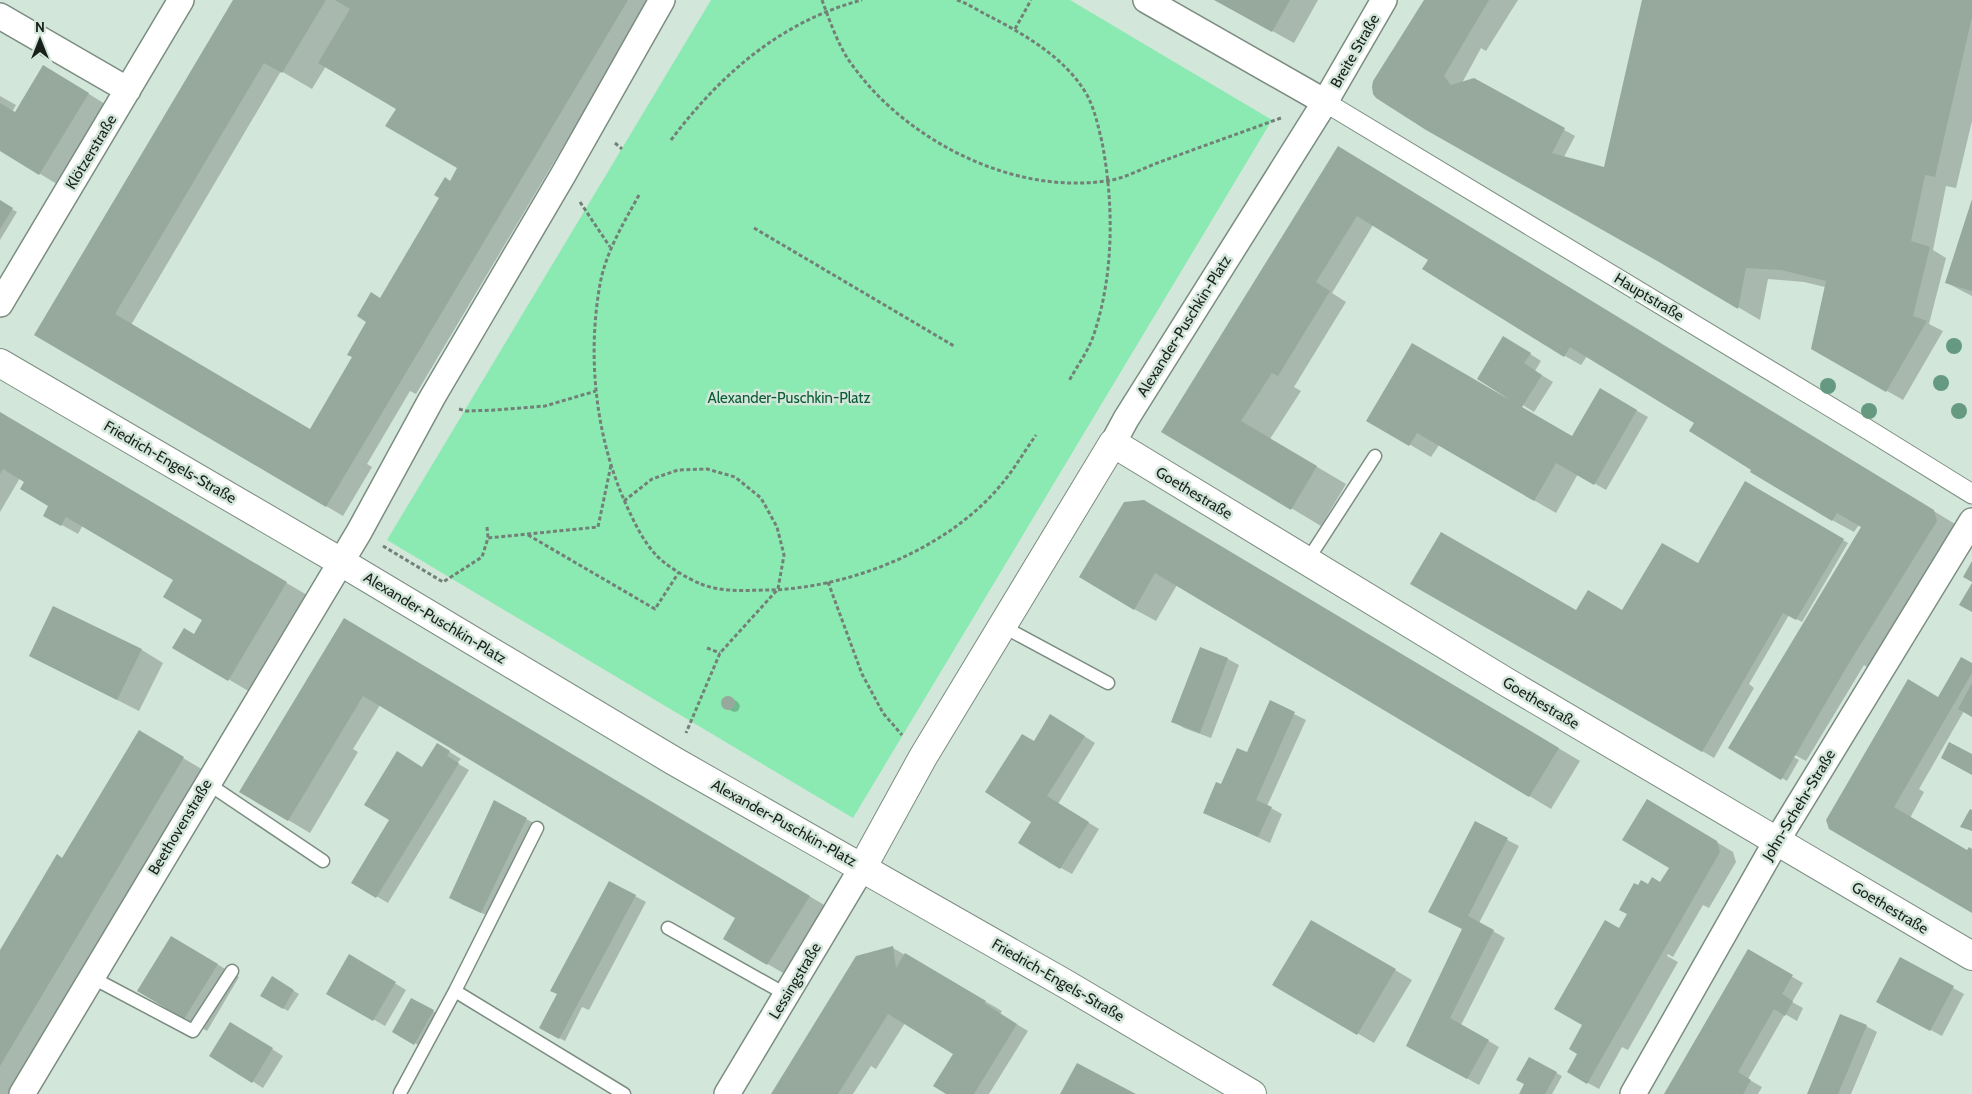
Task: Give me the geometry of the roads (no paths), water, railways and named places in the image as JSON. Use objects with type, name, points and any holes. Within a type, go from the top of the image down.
[{"type":"main road","name":"Friedrich-Engels-Straße","points":[[0,363],[340,562]]},
{"type":"main road","name":"Goethestraße","points":[[1113,443],[1508,683],[1972,956]]},
{"type":"main road","name":"Alexander-Puschkin-Platz","points":[[340,562],[674,761],[862,868],[923,757],[1113,443]]},
{"type":"main road","name":"Friedrich-Engels-Straße","points":[[862,868],[1056,978],[1252,1094]]},
{"type":"street","name":"Klötzerstraße","points":[[0,304],[181,0]]},
{"type":"street","points":[[340,562],[359,532],[432,398],[662,0]]},
{"type":"street","points":[[1146,0],[1325,102]]},
{"type":"street","name":"Breite Straße","points":[[1325,102],[1384,0]]},
{"type":"street","points":[[0,16],[128,90]]},
{"type":"street","name":"Alexander-Puschkin-Platz","points":[[1113,443],[1126,419],[1325,102]]},
{"type":"street","name":"Hauptstraße","points":[[1325,102],[1972,494]]},
{"type":"street","name":"John-Schehr-Straße","points":[[1633,1094],[1776,842],[1972,521]]},
{"type":"street","name":"Beethovenstraße","points":[[22,1094],[340,562]]},
{"type":"street","name":"Lessingstraße","points":[[727,1094],[862,868]]},
{"type":"lane","points":[[1307,561],[1375,456]]},
{"type":"lane","points":[[1002,626],[1108,683]]},
{"type":"lane","points":[[207,783],[323,861]]},
{"type":"lane","points":[[400,1093],[455,991],[537,828]]},
{"type":"lane","points":[[668,928],[787,995]]},
{"type":"lane","points":[[91,977],[193,1031],[232,971]]},
{"type":"lane","points":[[455,991],[624,1094]]}]
